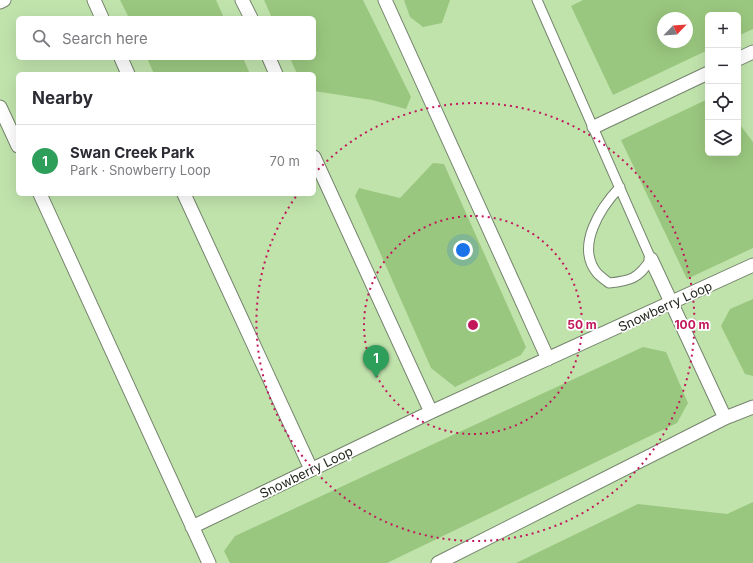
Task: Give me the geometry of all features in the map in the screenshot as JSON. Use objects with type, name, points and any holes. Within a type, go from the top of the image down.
[{"type":"street","points":[[0,2],[4,0]]},
{"type":"street","points":[[94,0],[101,16]]},
{"type":"street","points":[[242,0],[249,16]]},
{"type":"street","points":[[385,0],[548,359]]},
{"type":"street","points":[[741,58],[753,52]]},
{"type":"street","points":[[122,60],[127,72]]},
{"type":"street","points":[[270,60],[275,72]]},
{"type":"street","points":[[594,127],[705,74]]},
{"type":"street","points":[[0,107],[16,142]]},
{"type":"street","points":[[316,161],[431,412]]},
{"type":"street","points":[[41,196],[209,563]]},
{"type":"street","points":[[185,196],[311,469]]},
{"type":"street","points":[[651,259],[725,418]]},
{"type":"street","name":"Snowberry Loop","points":[[192,527],[431,412],[671,304],[753,265]]},
{"type":"street","points":[[438,563],[725,418],[753,407]]},
{"type":"lane","points":[[537,0],[594,127],[620,187],[651,259],[644,270],[636,277],[609,283],[597,272],[588,254],[592,228],[609,199],[620,187]]},
{"type":"green space","points":[[0,0],[753,0],[753,563],[0,563]]},
{"type":"green space","points":[[120,0],[216,0],[223,16],[128,16]]},
{"type":"green space","points":[[264,0],[363,0],[411,97],[406,109],[372,100],[316,91],[316,72],[296,72],[291,60],[316,60],[316,16],[271,16]]},
{"type":"green space","points":[[404,0],[450,0],[442,23],[423,27],[410,17]]},
{"type":"green space","points":[[583,0],[753,0],[753,29],[741,35],[741,12],[705,12],[705,51],[613,95],[571,6]]},
{"type":"green space","points":[[148,60],[244,60],[249,72],[153,72]]},
{"type":"green space","points":[[705,100],[705,156],[741,156],[741,126],[753,142],[753,248],[687,279],[621,140]]},
{"type":"green space","points":[[433,163],[444,164],[526,347],[521,355],[455,387],[431,368],[355,196],[359,188],[400,198]]},
{"type":"green space","points":[[753,299],[753,376],[745,374],[721,326],[730,309]]},
{"type":"green space","points":[[643,347],[666,352],[688,403],[677,423],[387,563],[230,563],[224,551],[235,536]]},
{"type":"green space","points":[[753,502],[753,563],[516,563],[638,504],[727,514]]},
{"type":"place","name":"Swan Creek Park","points":[[376,378]]}]
